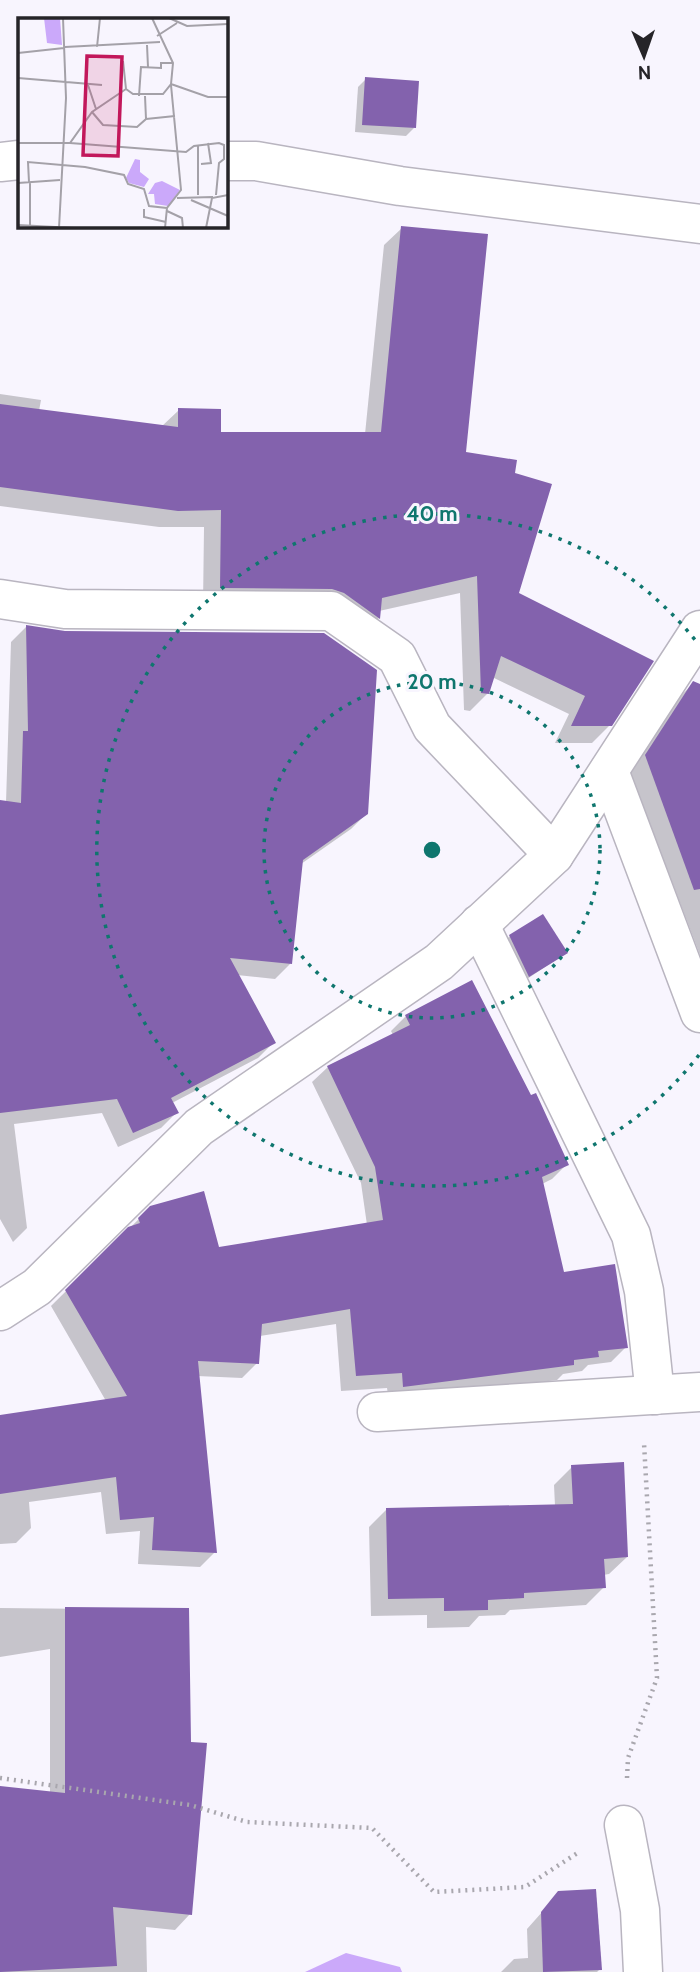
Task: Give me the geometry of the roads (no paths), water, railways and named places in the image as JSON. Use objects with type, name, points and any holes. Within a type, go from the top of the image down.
[{"type":"street","points":[[0,162],[18,160]]},
{"type":"street","points":[[228,161],[256,161],[400,186],[700,224]]},
{"type":"street","points":[[0,599],[65,609],[331,611],[397,657],[432,727],[554,855]]},
{"type":"street","points":[[0,1311],[37,1287],[199,1127],[439,962],[554,855],[700,630]]},
{"type":"street","points":[[609,771],[697,994]]},
{"type":"street","points":[[479,924],[631,1235],[644,1291],[648,1396]]},
{"type":"street","points":[[377,1412],[700,1392]]},
{"type":"street","points":[[624,1825],[640,1910],[643,1972]]}]
